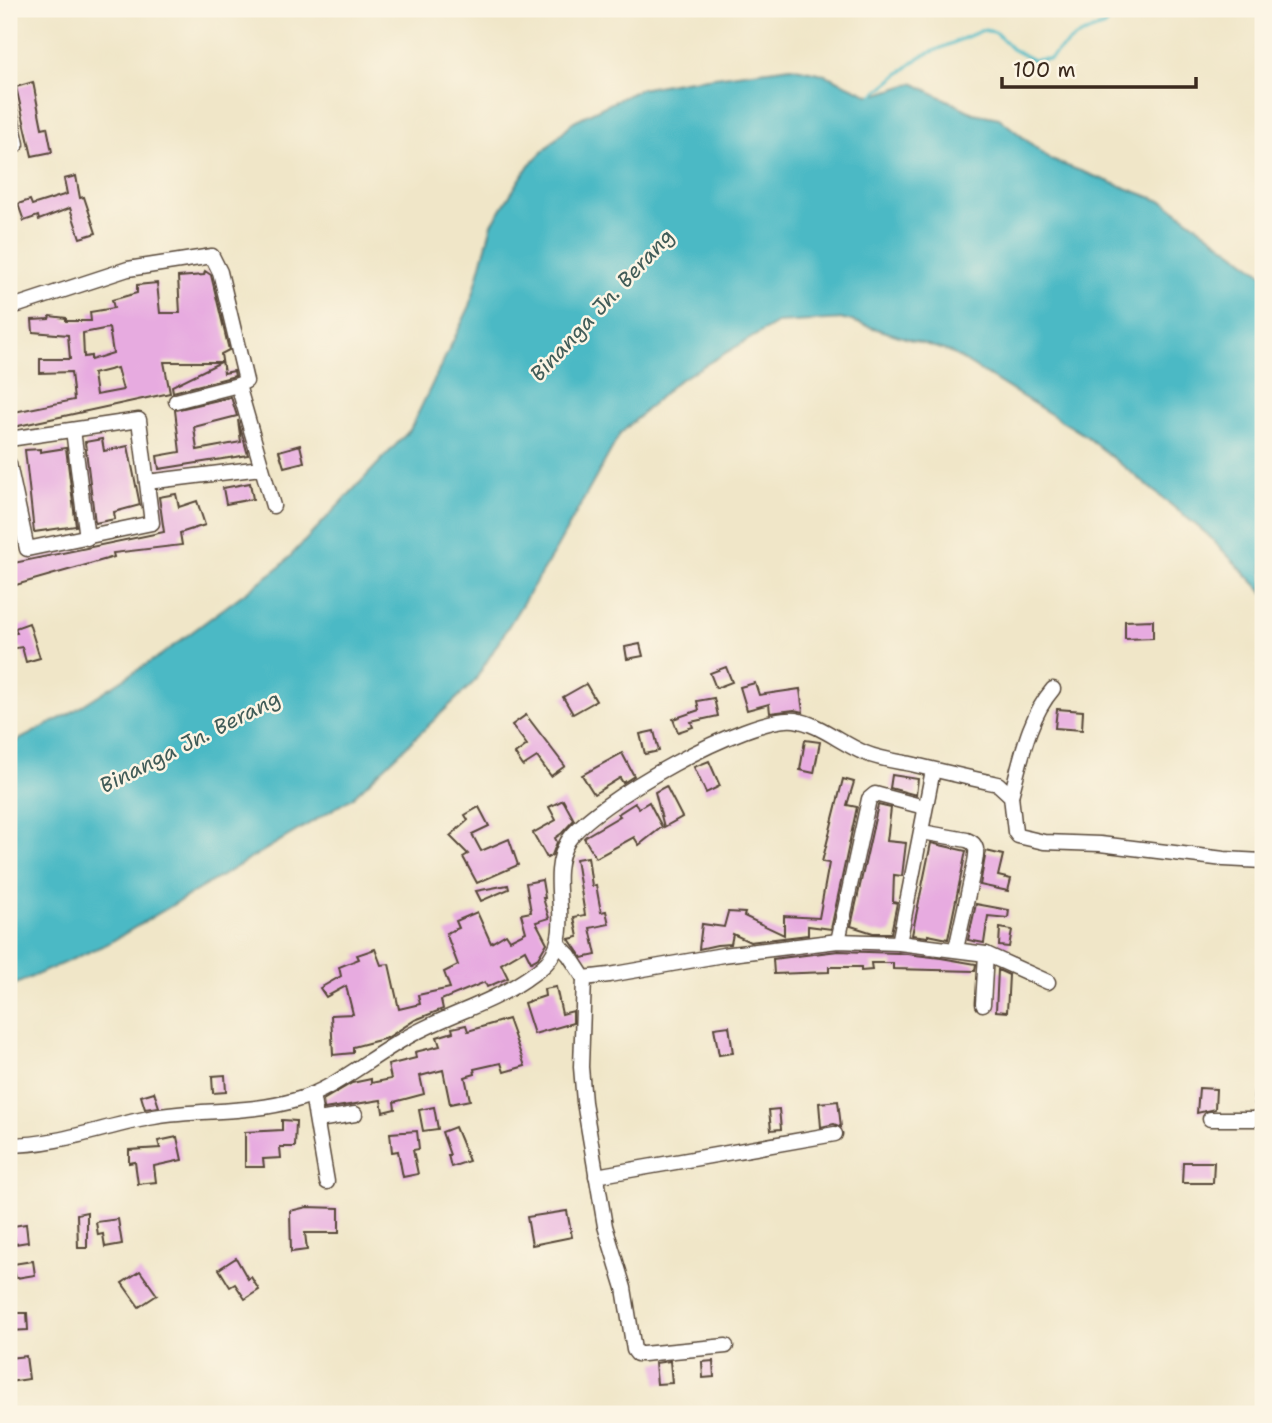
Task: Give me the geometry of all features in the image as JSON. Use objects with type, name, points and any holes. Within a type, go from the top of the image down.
[{"type":"street","points":[[9,107],[17,144]]},
{"type":"street","points":[[9,308],[128,269],[212,257],[220,272],[246,381],[176,401]]},
{"type":"street","points":[[238,385],[273,506]]},
{"type":"street","points":[[9,439],[139,420],[152,523],[27,549],[15,526],[9,463]]},
{"type":"street","points":[[73,430],[87,538]]},
{"type":"street","points":[[147,482],[261,468]]},
{"type":"street","points":[[1053,689],[1042,701],[1012,796],[1013,828],[1018,836],[1030,840],[1100,844],[1263,861]]},
{"type":"street","points":[[9,1145],[55,1142],[108,1126],[157,1117],[254,1110],[296,1100],[330,1086],[405,1038],[486,1002],[519,984],[545,965],[559,945],[558,867],[571,837],[579,827],[673,765],[721,740],[769,723],[796,720],[867,754],[998,784],[1012,796]]},
{"type":"street","points":[[899,943],[933,770]]},
{"type":"street","points":[[838,941],[869,799],[875,794],[925,807]]},
{"type":"street","points":[[922,832],[967,840],[976,847],[956,949]]},
{"type":"street","points":[[584,978],[723,955],[838,941],[899,943],[986,954],[1048,982]]},
{"type":"street","points":[[559,945],[584,978],[581,1067],[605,1226],[624,1288],[635,1352],[643,1354],[726,1346]]},
{"type":"street","points":[[983,1004],[986,954]]},
{"type":"street","points":[[1210,1119],[1259,1118],[1263,1109],[1263,1067]]},
{"type":"street","points":[[313,1094],[327,1182]]},
{"type":"street","points":[[318,1121],[355,1114]]},
{"type":"street","points":[[596,1176],[835,1135]]},
{"type":"water","name":"Binanga Jn. Berang","points":[[791,67],[823,74],[872,96],[913,83],[973,113],[999,118],[1051,160],[1166,203],[1263,274],[1263,592],[1207,534],[1086,436],[950,352],[845,319],[777,323],[676,382],[620,434],[556,549],[474,682],[352,798],[107,944],[9,987],[9,745],[69,714],[161,655],[281,566],[410,430],[470,306],[492,224],[529,165],[574,121],[640,89]]},
{"type":"building","points":[[33,82],[42,128],[47,127],[52,152],[32,156],[16,87]]},
{"type":"building","points":[[76,176],[80,198],[84,197],[96,233],[80,238],[70,208],[39,220],[38,216],[24,221],[18,204],[30,200],[32,205],[67,194],[64,179]]},
{"type":"building","points":[[205,271],[211,275],[229,350],[221,354],[224,373],[234,371],[235,376],[173,392],[172,386],[221,362],[164,362],[170,393],[9,428],[9,413],[74,400],[71,372],[40,373],[40,359],[70,359],[68,335],[33,332],[32,320],[49,319],[50,316],[66,318],[66,321],[91,321],[90,312],[114,308],[112,300],[137,293],[137,285],[157,283],[160,313],[180,313],[178,277],[204,275]],"holes":[[[109,328],[113,353],[91,360],[91,356],[84,357],[83,333]],[[117,368],[123,390],[96,395],[93,374]]]},
{"type":"building","points":[[231,397],[237,416],[194,427],[197,450],[241,442],[238,420],[248,455],[159,469],[157,456],[180,452],[175,410]]},
{"type":"building","points":[[102,439],[104,451],[128,446],[140,505],[114,512],[115,519],[95,523],[85,442]]},
{"type":"building","points":[[300,445],[304,462],[284,467],[279,451]]},
{"type":"building","points":[[66,448],[76,526],[34,532],[25,450],[40,449],[40,452]]},
{"type":"building","points":[[250,483],[253,499],[226,504],[223,488]]},
{"type":"building","points":[[176,494],[179,507],[197,501],[205,525],[180,533],[182,545],[113,553],[114,557],[9,587],[9,564],[164,532],[159,497]]},
{"type":"building","points":[[1153,620],[1153,638],[1125,639],[1125,621]]},
{"type":"building","points":[[29,623],[40,658],[26,662],[22,647],[9,649],[9,634],[17,633],[15,628]]},
{"type":"building","points":[[640,644],[643,656],[627,659],[625,647]]},
{"type":"building","points":[[726,667],[732,682],[716,688],[710,673]]},
{"type":"building","points":[[755,683],[759,695],[800,689],[803,712],[794,710],[770,713],[769,704],[747,710],[740,687]]},
{"type":"building","points":[[586,684],[596,701],[573,714],[563,697]]},
{"type":"building","points":[[714,698],[718,716],[691,722],[693,727],[678,732],[673,719],[699,710],[697,701]]},
{"type":"building","points":[[1057,709],[1083,711],[1082,730],[1055,728]]},
{"type":"building","points":[[526,715],[565,766],[551,776],[537,757],[523,766],[515,754],[527,745],[512,725]]},
{"type":"building","points":[[654,731],[659,751],[645,754],[640,734]]},
{"type":"building","points":[[805,740],[820,742],[814,773],[800,770]]},
{"type":"building","points":[[622,753],[634,776],[623,783],[620,778],[594,794],[582,775]]},
{"type":"building","points":[[709,761],[720,786],[706,793],[694,767]]},
{"type":"building","points":[[892,775],[918,779],[916,795],[890,788]]},
{"type":"building","points":[[843,779],[854,782],[847,805],[857,807],[831,929],[808,926],[808,935],[750,942],[733,934],[731,944],[699,949],[702,924],[724,927],[728,912],[745,913],[744,916],[784,935],[784,916],[819,918],[829,863],[822,862]]},
{"type":"building","points":[[666,786],[682,817],[664,827],[655,792]]},
{"type":"building","points":[[563,800],[574,820],[555,838],[557,842],[552,855],[547,858],[533,833],[556,820],[549,807]]},
{"type":"building","points":[[649,802],[662,827],[639,845],[634,837],[596,858],[584,838],[620,816],[618,814],[635,803],[639,808]]},
{"type":"building","points":[[878,805],[891,808],[887,841],[906,843],[902,876],[894,875],[893,902],[897,903],[891,933],[873,933],[851,926]]},
{"type":"building","points":[[479,807],[489,826],[472,834],[481,851],[509,839],[518,865],[477,883],[463,857],[468,854],[450,836],[468,820],[465,815]]},
{"type":"building","points":[[931,843],[966,851],[948,939],[912,935]]},
{"type":"building","points":[[986,851],[1003,855],[998,876],[1011,879],[1008,891],[980,885]]},
{"type":"building","points":[[588,857],[592,886],[596,885],[601,912],[606,911],[609,924],[590,928],[596,955],[582,958],[569,939],[578,937],[574,917],[585,915],[576,859]]},
{"type":"building","points":[[542,880],[543,898],[549,918],[536,922],[547,943],[538,958],[531,962],[525,950],[501,964],[508,978],[487,987],[485,982],[441,1000],[443,1009],[415,1020],[387,1038],[353,1047],[353,1053],[333,1055],[331,1015],[353,1014],[346,986],[326,997],[320,988],[341,976],[339,967],[359,959],[357,955],[375,949],[381,965],[389,964],[399,1009],[420,1004],[418,995],[450,988],[444,972],[458,965],[446,933],[459,928],[456,921],[477,912],[491,943],[506,934],[510,940],[526,932],[521,914],[531,912],[526,883]]},
{"type":"building","points":[[508,885],[509,889],[481,901],[476,891]]},
{"type":"building","points":[[976,904],[1009,910],[1008,918],[988,916],[984,943],[968,940]]},
{"type":"building","points":[[1000,928],[1012,930],[1009,947],[999,946]]},
{"type":"building","points":[[838,951],[898,953],[976,964],[975,971],[893,969],[893,963],[871,963],[872,970],[861,971],[861,967],[829,967],[829,972],[774,974],[773,959]]},
{"type":"building","points":[[998,970],[1009,975],[1007,1012],[996,1011]]},
{"type":"building","points":[[556,987],[562,1014],[573,1011],[573,1023],[534,1034],[524,1003],[545,996],[544,989]]},
{"type":"building","points":[[508,1019],[525,1066],[504,1072],[501,1063],[474,1069],[475,1074],[465,1077],[470,1100],[450,1104],[443,1070],[420,1076],[424,1094],[394,1102],[395,1109],[383,1112],[381,1100],[324,1109],[323,1100],[352,1083],[391,1079],[388,1065],[416,1058],[415,1052],[440,1046],[437,1037],[453,1032],[452,1028],[466,1025],[468,1031]]},
{"type":"building","points":[[729,1026],[733,1053],[719,1055],[714,1028]]},
{"type":"building","points":[[225,1075],[226,1092],[213,1093],[212,1076]]},
{"type":"building","points":[[1199,1088],[1216,1089],[1215,1109],[1197,1113]]},
{"type":"building","points":[[154,1092],[159,1107],[145,1109],[141,1096]]},
{"type":"building","points":[[838,1101],[841,1127],[834,1124],[821,1127],[819,1103]]},
{"type":"building","points":[[434,1107],[438,1129],[423,1131],[419,1110]]},
{"type":"building","points":[[779,1109],[781,1129],[771,1130],[769,1110]]},
{"type":"building","points":[[282,1120],[296,1121],[295,1147],[280,1147],[281,1158],[263,1159],[264,1167],[245,1167],[245,1132],[282,1130]]},
{"type":"building","points":[[455,1127],[469,1161],[451,1167],[442,1132]]},
{"type":"building","points":[[417,1131],[419,1149],[413,1150],[418,1174],[403,1177],[398,1151],[392,1152],[390,1133]]},
{"type":"building","points":[[177,1137],[182,1160],[154,1166],[156,1182],[138,1184],[135,1162],[129,1163],[129,1150],[160,1148],[158,1141]]},
{"type":"building","points":[[1183,1162],[1214,1162],[1213,1183],[1182,1183]]},
{"type":"building","points":[[307,1207],[339,1208],[339,1233],[305,1233],[307,1250],[291,1252],[290,1211]]},
{"type":"building","points":[[567,1211],[572,1237],[532,1245],[527,1217]]},
{"type":"building","points":[[87,1212],[87,1248],[78,1248],[77,1214]]},
{"type":"building","points":[[118,1219],[122,1244],[105,1247],[103,1234],[98,1235],[96,1222]]},
{"type":"building","points":[[26,1224],[28,1242],[15,1244],[13,1226]]},
{"type":"building","points":[[236,1258],[248,1279],[251,1277],[259,1290],[245,1299],[235,1284],[230,1287],[219,1269]]},
{"type":"building","points":[[33,1261],[35,1275],[16,1278],[13,1264]]},
{"type":"building","points":[[140,1271],[157,1295],[139,1307],[122,1283]]},
{"type":"building","points":[[10,1313],[27,1313],[28,1330],[10,1331]]},
{"type":"building","points":[[26,1356],[29,1379],[9,1382],[9,1358]]},
{"type":"building","points":[[670,1361],[672,1383],[657,1384],[655,1363]]},
{"type":"building","points":[[713,1361],[714,1377],[703,1378],[702,1362]]},
{"type":"waterway","points":[[872,96],[920,57],[983,30],[995,32],[1012,49],[1033,60],[1050,59],[1075,38],[1105,26],[1111,9]]}]
